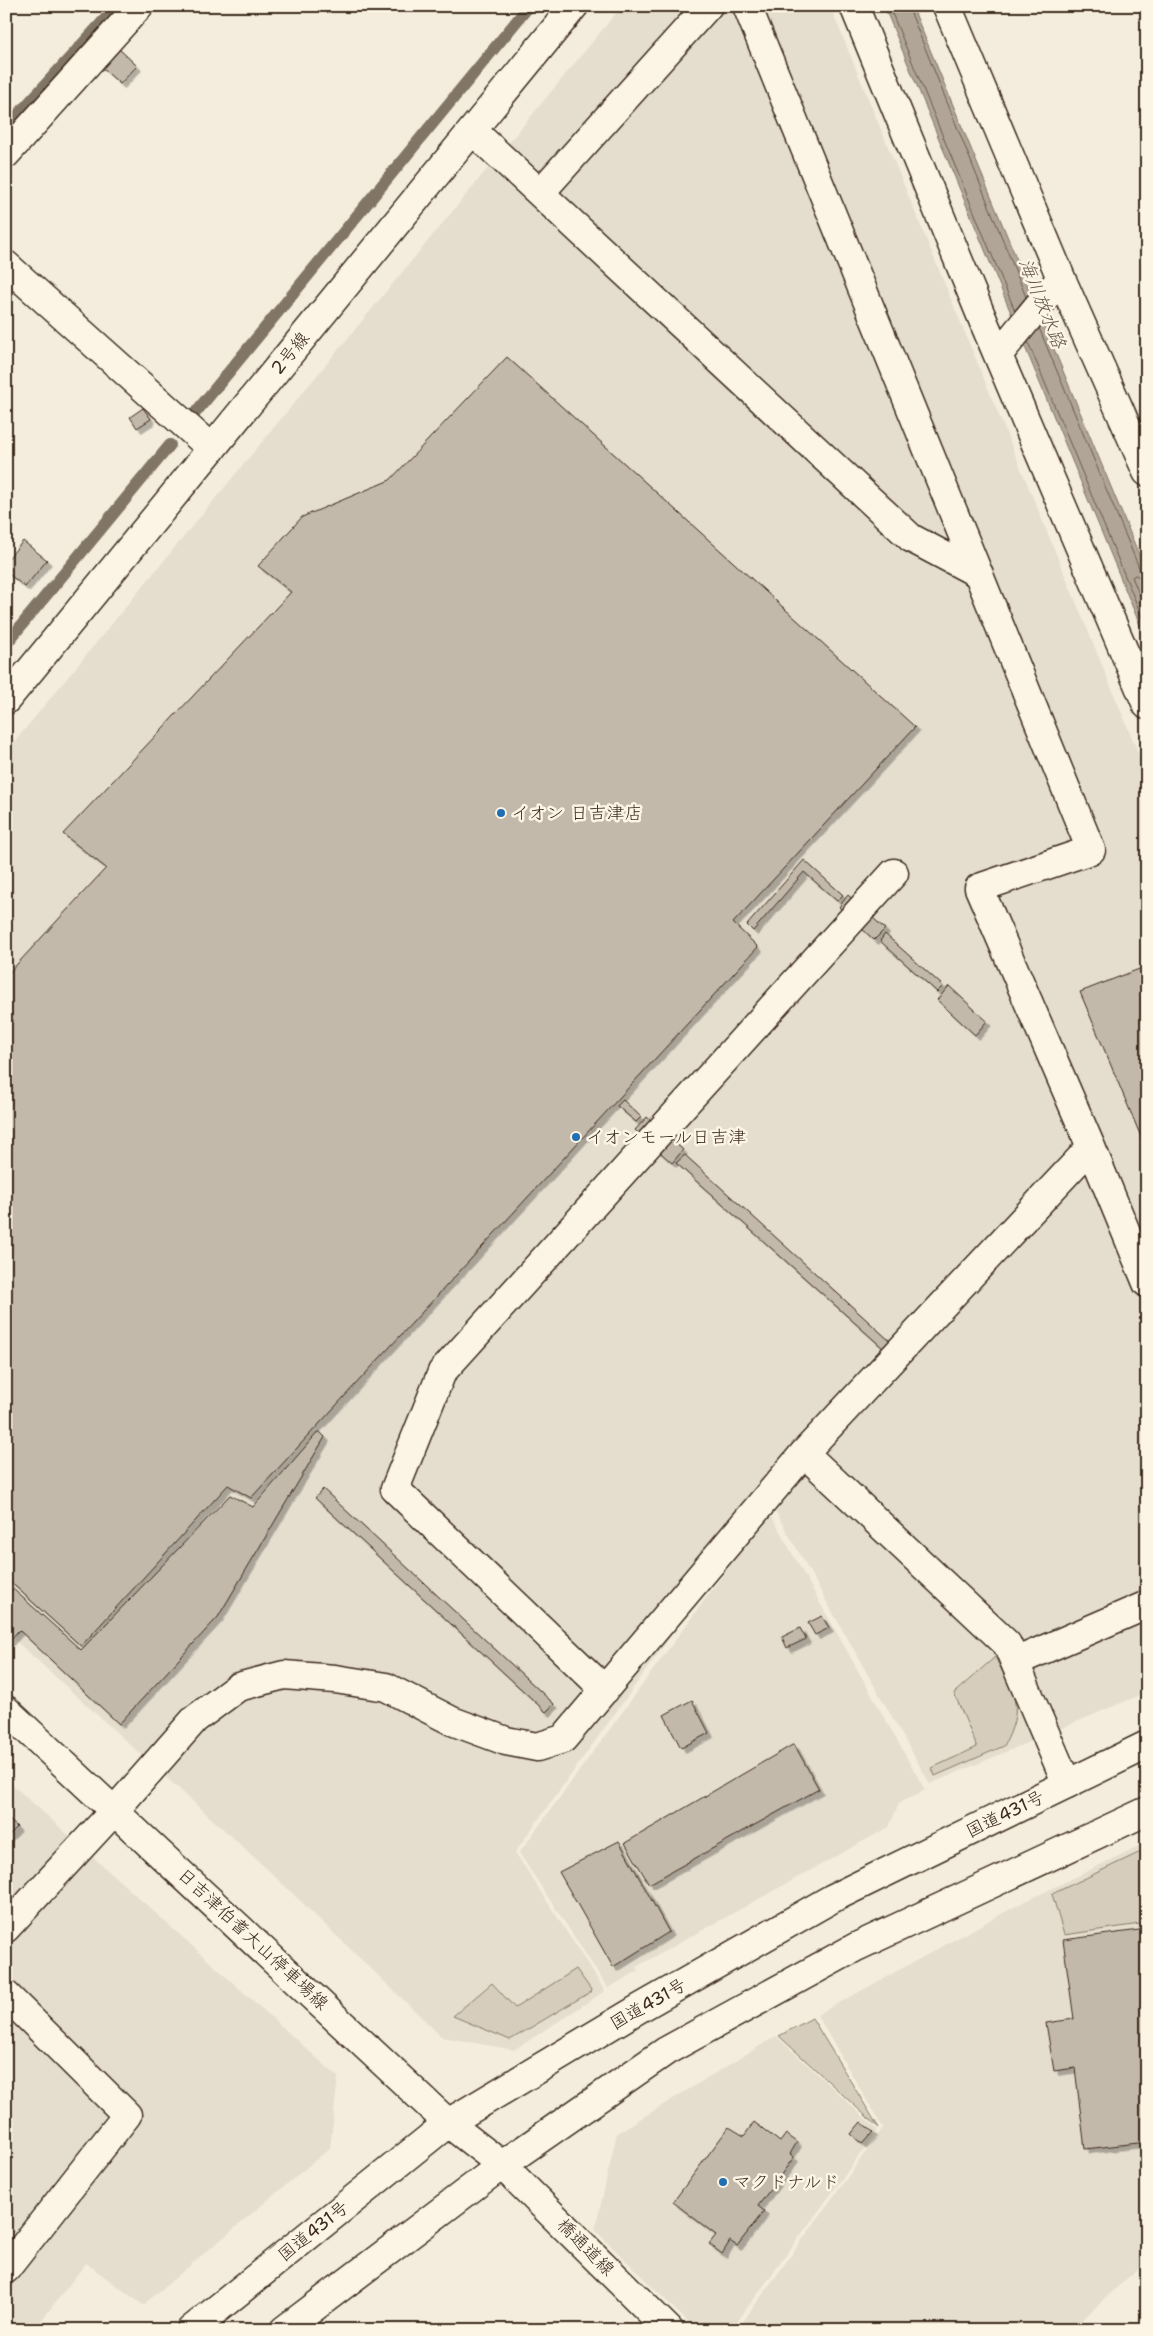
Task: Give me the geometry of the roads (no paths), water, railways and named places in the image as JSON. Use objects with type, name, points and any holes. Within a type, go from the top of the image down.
[{"type":"main road","points":[[6,154],[139,6]]},
{"type":"main road","name":"2号線","points":[[6,700],[574,6]]},
{"type":"main road","points":[[540,193],[708,6]]},
{"type":"main road","points":[[747,6],[1091,850],[979,888],[1091,1147],[1147,1283]]},
{"type":"main road","points":[[854,6],[1004,348],[1147,705]]},
{"type":"main road","points":[[947,6],[1056,283],[1147,472]]},
{"type":"main road","points":[[472,131],[911,538],[978,574]]},
{"type":"main road","points":[[6,265],[212,449]]},
{"type":"main road","points":[[1004,348],[1056,283]]},
{"type":"main road","points":[[605,1690],[395,1489],[442,1372],[894,873]]},
{"type":"main road","points":[[6,1928],[115,1810],[195,1719],[238,1687],[284,1675],[336,1679],[386,1686],[452,1720],[506,1741],[537,1747],[563,1739],[804,1453],[1091,1147]]},
{"type":"main road","points":[[804,1453],[1007,1644],[1068,1784]]},
{"type":"main road","points":[[1015,1662],[1147,1605]]},
{"type":"main road","name":"日吉津伯耆大山停車場線","points":[[6,1710],[448,2123],[502,2165]]},
{"type":"main road","name":"国道431号","points":[[191,2330],[448,2123],[640,2008],[833,1898],[1147,1745]]},
{"type":"main road","points":[[284,2330],[502,2165],[666,2051],[856,1947],[1147,1811]]},
{"type":"main road","points":[[6,1995],[127,2115],[6,2269]]},
{"type":"main road","name":"橋通道線","points":[[502,2165],[669,2330]]},
{"type":"water","points":[[884,6],[912,6],[1147,574],[1147,642]]},
{"type":"waterway","points":[[6,128],[117,6]]},
{"type":"waterway","points":[[196,412],[529,6]]},
{"type":"waterway","points":[[6,644],[170,445]]},
{"type":"place","name":"イオン 日吉津店","points":[[501,813]]},
{"type":"place","name":"イオンモール日吉津","points":[[576,1137]]},
{"type":"place","name":"マクドナルド","points":[[723,2182]]},
{"type":"water label","name":"海川放水路","points":[[1043,303]]}]
